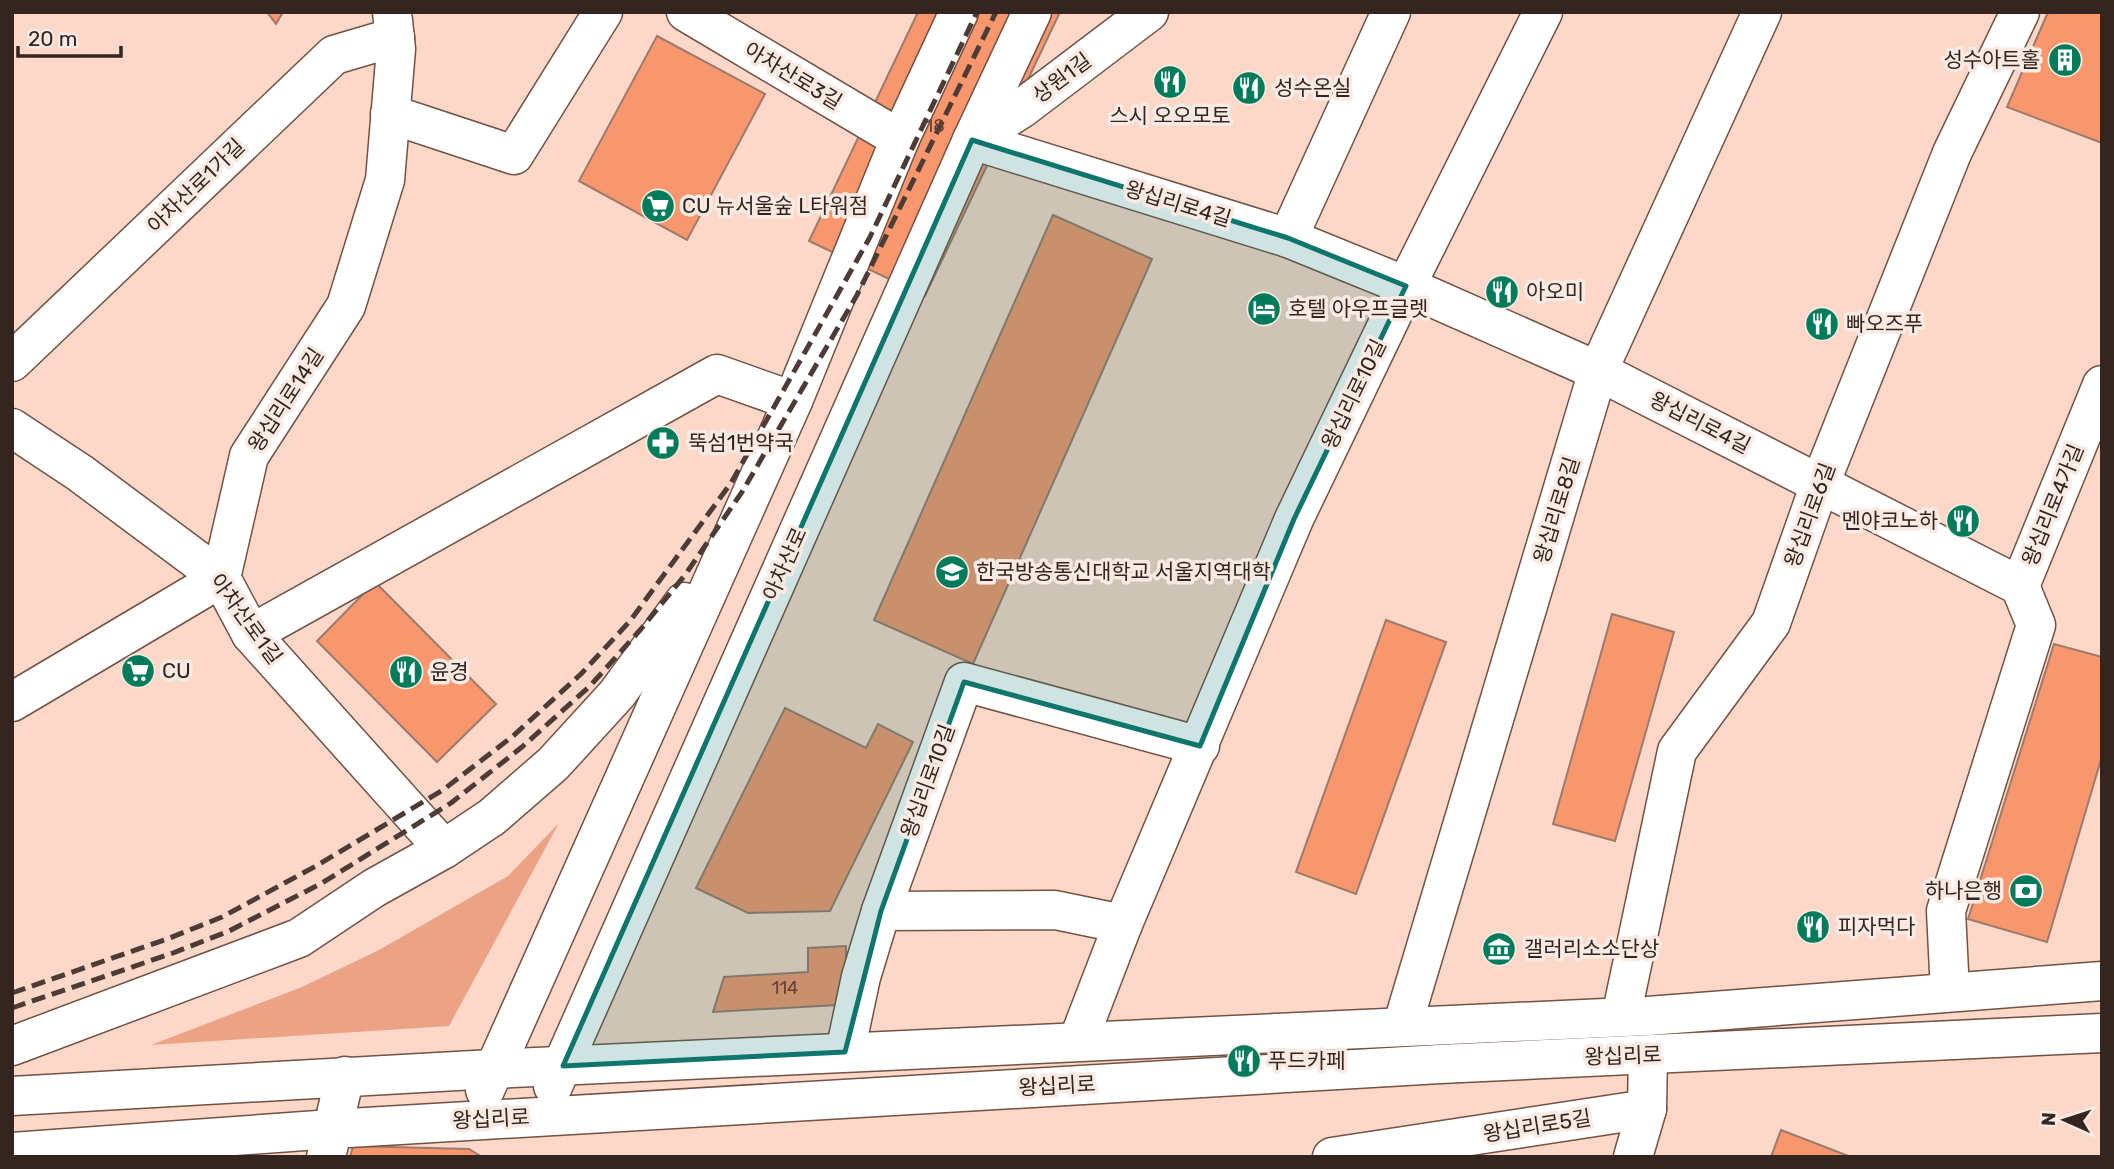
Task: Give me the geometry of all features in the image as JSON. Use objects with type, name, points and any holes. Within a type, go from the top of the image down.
[{"type":"street","points":[[390,114],[514,155],[603,12]]},
{"type":"street","name":"아차산로3길","points":[[686,12],[900,139]]},
{"type":"street","points":[[473,1120],[492,1069],[793,401],[900,139],[959,12]]},
{"type":"street","name":"아차산로","points":[[538,1116],[563,1066],[972,140],[1032,12]]},
{"type":"street","name":"상원1길","points":[[972,140],[1021,109],[1149,12]]},
{"type":"street","points":[[1288,238],[1391,12]]},
{"type":"street","name":"왕십리로10길","points":[[1078,1041],[1123,925],[1294,519],[1406,286],[1544,12]]},
{"type":"street","name":"왕십리로8길","points":[[1402,1027],[1598,371],[1762,12]]},
{"type":"street","name":"왕십리로6길","points":[[1621,1017],[1677,751],[1771,623],[1820,484],[1952,153],[2020,12]]},
{"type":"street","name":"왕십리로14길","points":[[221,578],[249,456],[346,306],[385,180],[396,49],[394,24]]},
{"type":"street","name":"아차산로1가길","points":[[12,362],[334,55],[394,24]]},
{"type":"street","name":"왕십리로4길","points":[[972,140],[1288,238],[1406,286],[1598,371],[2020,586]]},
{"type":"street","points":[[251,634],[717,374],[793,401]]},
{"type":"street","name":"왕십리로4가길","points":[[2020,586],[2102,385]]},
{"type":"street","name":"아차산로1길","points":[[12,428],[80,473],[221,578],[251,634],[444,849]]},
{"type":"street","points":[[12,1046],[299,938],[373,888],[444,849],[492,817],[543,773],[608,704],[650,650],[737,526]]},
{"type":"street","points":[[12,702],[221,578]]},
{"type":"street","points":[[1950,992],[1945,911],[2036,625],[2020,586]]},
{"type":"street","name":"왕십리로10길","points":[[845,1052],[861,977],[881,911],[964,682],[1200,746]]},
{"type":"street","points":[[881,911],[1055,911],[1123,925]]},
{"type":"street","name":"왕십리로","points":[[12,1096],[345,1076],[1621,1017],[2102,981]]},
{"type":"street","name":"왕십리로","points":[[12,1152],[329,1143],[473,1120],[1426,1064],[2102,1033]]},
{"type":"street","points":[[1633,1157],[1647,1109],[1648,1055]]},
{"type":"street","points":[[329,1143],[345,1076]]},
{"type":"street","name":"왕십리로5길","points":[[1332,1157],[1647,1109]]},
{"type":"highlighted area","points":[[972,140],[1288,238],[1406,286],[1294,519],[1200,746],[964,682],[881,911],[845,1052],[563,1066]]},
{"type":"shaded area","points":[[559,823],[449,1026],[151,1045],[302,987],[379,950],[508,876]]},
{"type":"building","points":[[267,12],[283,12],[276,24]]},
{"type":"building","points":[[918,12],[1060,12],[925,296],[809,241]]},
{"type":"building","name":"성수아트홀","points":[[2048,12],[2102,12],[2102,143],[2007,107]]},
{"type":"building","points":[[657,36],[765,94],[687,240],[579,181]]},
{"type":"building","points":[[1053,215],[1152,259],[973,664],[874,620]]},
{"type":"building","name":"윤경","points":[[375,582],[496,704],[437,762],[317,641]]},
{"type":"building","points":[[1612,614],[1674,632],[1615,841],[1553,824]]},
{"type":"building","points":[[1386,620],[1446,642],[1356,894],[1296,872]]},
{"type":"building","points":[[2054,644],[2102,657],[2102,756],[2047,942],[1968,919]]},
{"type":"building","points":[[785,708],[866,748],[878,724],[913,742],[830,911],[748,913],[696,888]]},
{"type":"building","points":[[846,946],[846,978],[837,1005],[713,1012],[724,977],[808,972],[808,948]]},
{"type":"building","points":[[1781,1130],[1851,1157],[1771,1157]]},
{"type":"building","points":[[353,1146],[469,1149],[482,1157],[350,1157]]},
{"type":"railway","points":[[12,993],[222,917],[316,866],[443,790],[513,736],[581,674],[630,621],[731,483],[870,237],[977,12]]},
{"type":"railway","points":[[12,1008],[229,931],[322,883],[451,803],[522,747],[590,686],[685,575],[742,492],[857,295],[996,12]]},
{"type":"place","name":"성수아트홀","points":[[2065,60]]},
{"type":"place","name":"스시 오오모토","points":[[1170,82]]},
{"type":"place","name":"성수온실","points":[[1249,88]]},
{"type":"place","name":"CU 뉴서울숲 L타워점","points":[[658,206]]},
{"type":"place","name":"아오미","points":[[1502,292]]},
{"type":"place","name":"호텔 아우프글렛","points":[[1264,309]]},
{"type":"place","name":"빠오즈푸","points":[[1822,324]]},
{"type":"place","name":"뚝섬1번약국","points":[[663,443]]},
{"type":"place","name":"멘야코노하","points":[[1963,521]]},
{"type":"place","name":"한국방송통신대학교 서울지역대학","points":[[952,572]]},
{"type":"place","name":"CU","points":[[138,671]]},
{"type":"place","name":"윤경","points":[[406,672]]},
{"type":"place","name":"하나은행","points":[[2026,891]]},
{"type":"place","name":"피자먹다","points":[[1813,927]]},
{"type":"place","name":"갤러리소소단상","points":[[1499,949]]},
{"type":"place","name":"푸드카페","points":[[1244,1061]]}]
